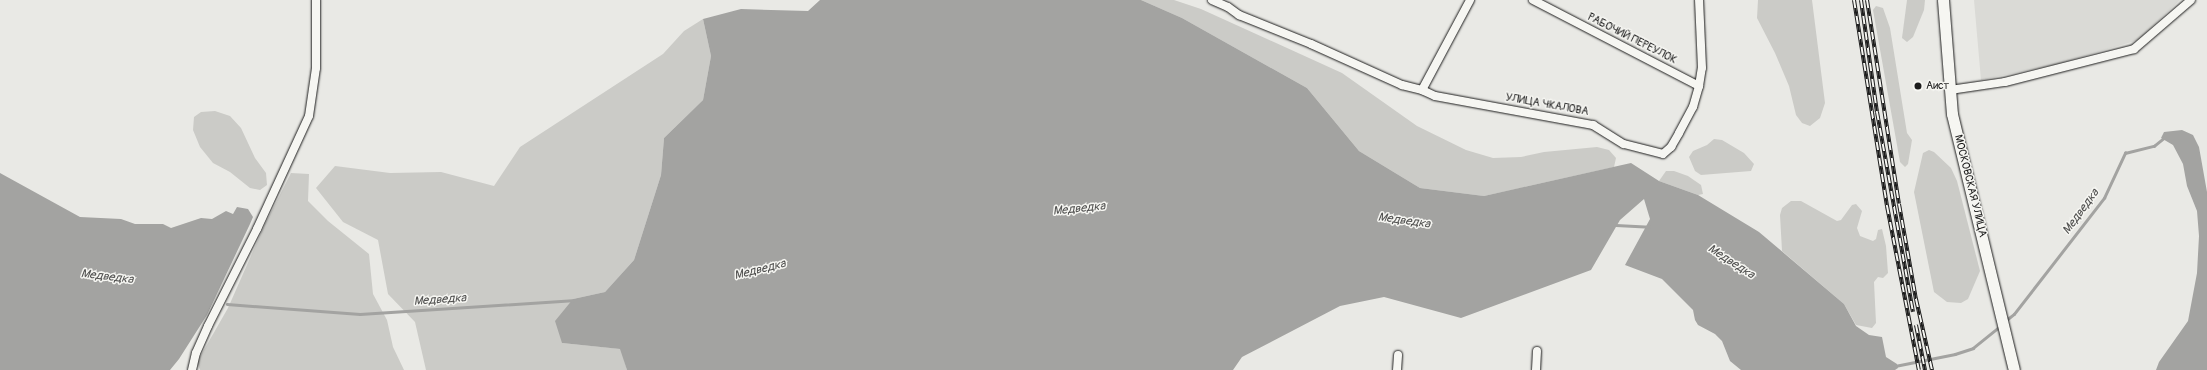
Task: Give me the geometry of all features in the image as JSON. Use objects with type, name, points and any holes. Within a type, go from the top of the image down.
[{"type":"street","points":[[192,370],[196,353],[208,326],[257,229],[308,116],[316,68],[316,0]]},
{"type":"street","name":"УЛИЦА ЧКАЛОВА","points":[[1212,0],[1230,3],[1239,15],[1311,44],[1402,85],[1422,90],[1435,96],[1593,125],[1624,144],[1663,154],[1671,147],[1679,134],[1693,107],[1699,86]]},
{"type":"street","points":[[1422,90],[1470,0]]},
{"type":"street","name":"РАБОЧИЙ ПЕРЕУЛОК","points":[[1533,0],[1699,86]]},
{"type":"street","points":[[1699,0],[1702,68],[1699,86]]},
{"type":"street","name":"МОСКОВСКАЯ УЛИЦА","points":[[1943,0],[1952,114],[2014,369]]},
{"type":"street","points":[[1950,90],[2005,82],[2134,49],[2191,0]]},
{"type":"street","points":[[1536,370],[1537,351]]},
{"type":"street","points":[[1397,370],[1398,355]]},
{"type":"shaded area","points":[[1141,0],[1174,0],[1201,9],[1342,73],[1417,126],[1466,150],[1493,158],[1521,157],[1544,152],[1597,147],[1609,150],[1616,158],[1614,167],[1484,196],[1420,188],[1359,151],[1307,88],[1182,18]]},
{"type":"shaded area","points":[[1758,0],[1812,0],[1825,103],[1820,118],[1810,126],[1802,123],[1796,115],[1789,86],[1775,53],[1757,18]]},
{"type":"shaded area","points":[[1907,0],[1925,0],[1924,10],[1913,37],[1907,42],[1902,38]]},
{"type":"shaded area","points":[[1974,0],[2180,0],[2138,40],[2058,64],[1981,80]]},
{"type":"shaded area","points":[[1876,6],[1883,8],[1890,28],[1907,133],[1912,140],[1908,164],[1905,167],[1900,162],[1873,10]]},
{"type":"shaded area","points":[[703,19],[711,56],[703,100],[664,138],[661,175],[634,260],[605,292],[573,299],[562,343],[621,349],[627,370],[426,370],[415,322],[388,294],[378,240],[343,222],[316,188],[335,166],[390,173],[441,172],[494,186],[520,147],[663,54],[684,31]]},
{"type":"shaded area","points":[[215,111],[230,116],[241,128],[255,158],[266,173],[267,185],[260,190],[250,188],[230,172],[213,163],[200,147],[193,130],[194,117],[201,112]]},
{"type":"shaded area","points":[[1714,139],[1722,140],[1744,153],[1754,164],[1751,171],[1701,175],[1695,171],[1689,157],[1693,151],[1707,145]]},
{"type":"shaded area","points":[[1929,150],[1934,152],[1951,168],[1957,181],[1980,271],[1968,299],[1961,303],[1947,302],[1934,292],[1914,192],[1923,153]]},
{"type":"shaded area","points":[[1666,171],[1674,171],[1688,176],[1701,185],[1703,194],[1698,195],[1659,181]]},
{"type":"shaded area","points":[[291,173],[309,174],[308,201],[328,221],[369,254],[373,294],[387,320],[393,347],[404,370],[200,370],[197,362],[228,308],[265,224]]},
{"type":"shaded area","points":[[1791,201],[1801,201],[1837,221],[1841,220],[1852,205],[1856,204],[1862,211],[1857,228],[1860,236],[1873,241],[1876,239],[1878,230],[1882,229],[1886,246],[1888,273],[1883,278],[1878,277],[1874,282],[1876,323],[1872,328],[1856,325],[1844,304],[1782,251],[1780,215],[1782,208]]},
{"type":"water","points":[[820,0],[1141,0],[1182,18],[1307,88],[1359,151],[1420,188],[1484,196],[1631,163],[1659,181],[1698,195],[1759,232],[1844,304],[1856,326],[1869,335],[1882,337],[1886,357],[1897,364],[1898,368],[1895,370],[1741,370],[1730,361],[1722,341],[1715,334],[1698,325],[1695,320],[1693,310],[1662,279],[1625,265],[1650,219],[1644,199],[1620,220],[1591,270],[1461,318],[1384,297],[1340,306],[1242,357],[1233,370],[627,370],[620,349],[562,343],[555,321],[573,299],[605,292],[634,260],[661,175],[664,138],[703,100],[711,56],[703,19],[741,9],[808,11]]},
{"type":"water","points":[[2182,130],[2193,135],[2199,147],[2207,192],[2207,370],[2156,370],[2159,362],[2188,321],[2197,273],[2199,236],[2197,211],[2187,186],[2183,164],[2173,145],[2161,138],[2164,132]]},
{"type":"water","points":[[0,173],[80,217],[121,219],[135,224],[163,224],[171,228],[201,218],[212,219],[226,211],[233,214],[237,207],[248,209],[253,217],[207,315],[179,359],[170,370],[0,370]]},
{"type":"waterway","name":"Медведка","points":[[2005,321],[2014,314],[2104,198],[2125,153],[2154,146],[2164,138]]},
{"type":"waterway","name":"Медведка","points":[[1616,225],[1649,227]]},
{"type":"waterway","name":"Медведка","points":[[227,304],[360,314],[576,300]]},
{"type":"waterway","name":"Медведка","points":[[1895,366],[1955,354],[1973,348],[2000,326]]},
{"type":"railway","points":[[1854,0],[1887,206],[1919,370]]},
{"type":"railway","points":[[1861,0],[1877,112],[1913,312]]},
{"type":"railway","points":[[1867,0],[1899,204],[1916,299],[1932,370]]},
{"type":"railway","points":[[1916,325],[1925,370]]},
{"type":"place","name":"Аист","points":[[1918,86]]}]
